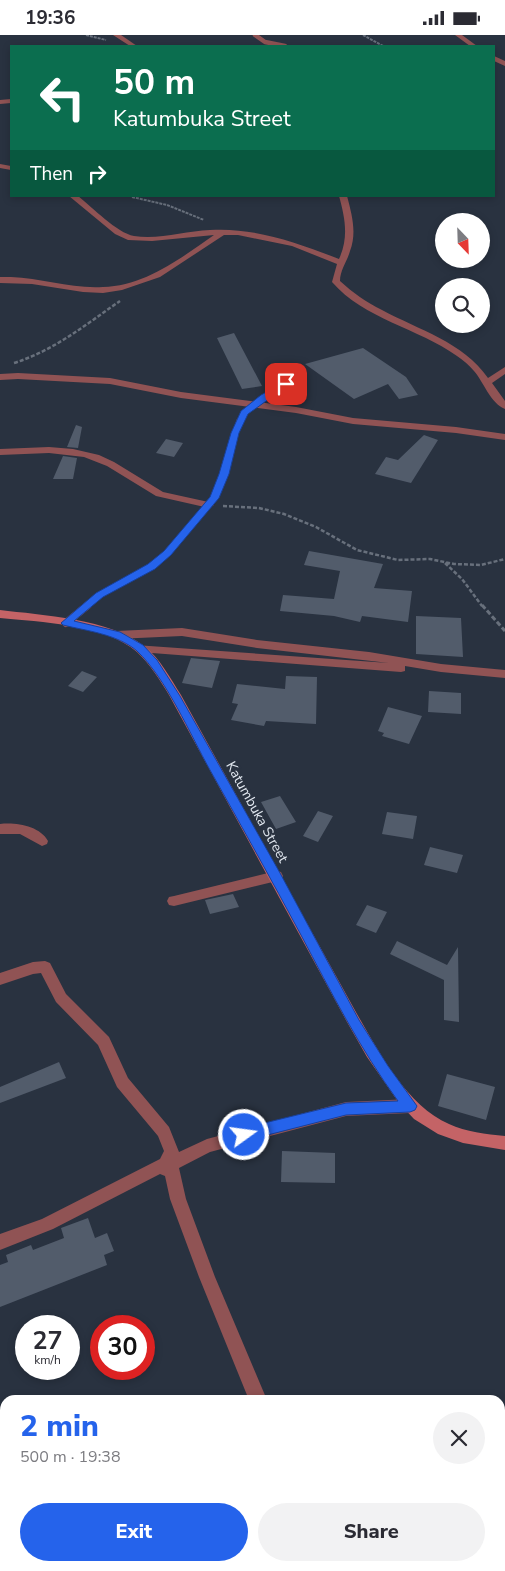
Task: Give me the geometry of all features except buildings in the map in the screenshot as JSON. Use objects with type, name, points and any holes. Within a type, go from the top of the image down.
[{"type":"main road","name":"Katumbuka Street","points":[[0,614],[66,623],[116,635],[139,648],[153,662],[175,696],[276,876],[355,1024],[383,1070],[410,1106],[424,1118],[467,1138],[505,1143]]},
{"type":"street","points":[[116,35],[132,45]]},
{"type":"street","points":[[458,35],[473,45]]},
{"type":"street","points":[[74,197],[118,232],[131,238],[152,239],[199,233],[238,233],[294,243],[340,262]]},
{"type":"street","points":[[343,197],[350,219],[348,245],[340,262],[336,281],[344,291],[382,314],[454,350],[478,370],[491,390],[505,406]]},
{"type":"street","points":[[0,280],[28,280],[91,290],[128,286],[146,281],[166,271],[221,233]]},
{"type":"street","points":[[487,383],[505,370]]},
{"type":"street","points":[[1,376],[110,381],[181,395],[377,424],[456,429],[505,437]]},
{"type":"street","points":[[0,452],[49,451],[90,455],[111,464],[159,494],[178,500],[209,505]]},
{"type":"street","points":[[116,635],[182,632],[256,644],[369,655],[441,668],[505,675]]},
{"type":"street","points":[[139,648],[505,675]]},
{"type":"street","points":[[0,829],[8,827],[26,830],[42,841]]},
{"type":"street","points":[[174,901],[276,876]]},
{"type":"street","points":[[0,979],[33,967],[45,967],[65,1003],[92,1027],[104,1041],[126,1087],[168,1137],[172,1151],[163,1168]]},
{"type":"street","points":[[163,1168],[207,1146],[253,1132],[346,1109],[410,1106]]},
{"type":"street","points":[[0,1242],[47,1224],[162,1165],[163,1168],[172,1170],[178,1199],[207,1277],[256,1395]]},
{"type":"lane","points":[[255,35],[265,42],[279,45]]},
{"type":"lane","points":[[66,623],[100,595],[161,560],[209,505],[219,490],[239,421],[244,413],[286,384]]},
{"type":"path","points":[[364,35],[381,45]]},
{"type":"path","points":[[132,197],[167,205],[208,222]]},
{"type":"path","points":[[1,376],[14,362],[44,353],[60,344],[103,312],[142,287],[146,281]]},
{"type":"path","points":[[209,505],[246,506],[284,513],[316,527],[357,550],[398,560],[430,559],[482,565],[505,559]]},
{"type":"path","points":[[444,562],[465,581],[484,610],[505,631]]},
{"type":"route","points":[[244,1135],[346,1109],[410,1106],[383,1070],[355,1024],[276,876],[175,696],[153,662],[139,648],[116,635],[66,623],[100,595],[161,560],[215,498],[224,474],[231,444],[239,421],[244,413],[264,397],[286,384]]}]
